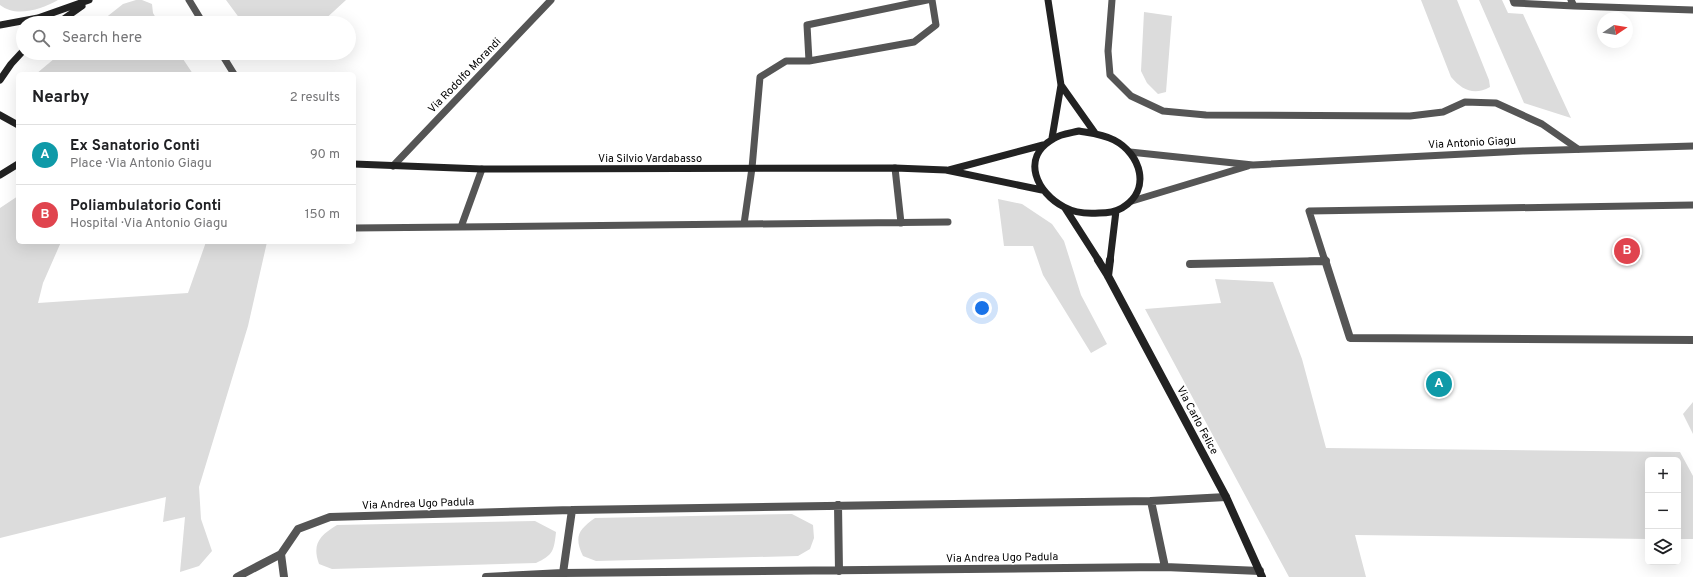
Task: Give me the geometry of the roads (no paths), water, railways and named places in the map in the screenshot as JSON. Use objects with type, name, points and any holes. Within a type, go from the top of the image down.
[{"type":"main road","points":[[67,16],[89,0]]},
{"type":"main road","points":[[44,16],[89,0]]},
{"type":"main road","points":[[1048,0],[1061,85],[1052,138]]},
{"type":"main road","points":[[0,25],[16,22]]},
{"type":"main road","points":[[0,80],[16,59]]},
{"type":"main road","points":[[1061,85],[1095,133]]},
{"type":"main road","points":[[0,115],[16,124]]},
{"type":"main road","points":[[1079,131],[1095,133],[1120,144],[1130,152],[1138,164],[1141,177],[1139,190],[1132,201],[1116,211],[1093,215],[1081,214],[1065,208],[1052,200],[1042,190],[1035,178],[1033,166],[1036,155],[1043,145],[1052,138],[1065,133],[1079,131]]},
{"type":"main road","name":"Via Silvio Vardabasso","points":[[946,170],[1043,145]]},
{"type":"main road","name":"Via Silvio Vardabasso","points":[[356,164],[482,169],[895,168],[946,170],[1042,190]]},
{"type":"main road","points":[[0,175],[16,165]]},
{"type":"main road","name":"Via Carlo Felice","points":[[1065,208],[1108,276],[1226,497],[1261,574]]},
{"type":"main road","points":[[1108,276],[1116,211]]},
{"type":"street","points":[[189,0],[199,16]]},
{"type":"street","name":"Via Rodolfo Morandi","points":[[393,166],[551,0]]},
{"type":"street","points":[[809,61],[807,25],[927,0]]},
{"type":"street","points":[[744,224],[752,168],[760,77],[786,61],[809,61],[914,42],[936,25],[932,0]]},
{"type":"street","points":[[1112,0],[1108,51],[1110,75],[1131,96],[1163,112],[1206,115],[1410,116],[1443,112],[1465,102],[1496,103],[1542,124],[1578,149]]},
{"type":"street","points":[[1513,0],[1514,3],[1573,3],[1693,10]]},
{"type":"street","points":[[226,60],[233,72]]},
{"type":"street","name":"Via Antonio Giagu","points":[[1130,152],[1253,165],[1578,149],[1693,146]]},
{"type":"street","name":"Via Antonio Giagu","points":[[1132,201],[1253,165]]},
{"type":"street","points":[[895,168],[901,223]]},
{"type":"street","points":[[460,227],[482,169]]},
{"type":"street","points":[[1693,205],[1309,211],[1350,338],[1693,340]]},
{"type":"street","points":[[356,228],[948,222]]},
{"type":"street","points":[[1190,264],[1326,261]]},
{"type":"street","name":"Via Andrea Ugo Padula","points":[[237,577],[281,554],[298,529],[330,518],[572,510],[1151,501],[1226,497]]},
{"type":"street","points":[[1151,501],[1165,567]]},
{"type":"street","points":[[838,505],[839,571]]},
{"type":"street","points":[[563,573],[572,510]]},
{"type":"street","points":[[281,554],[284,577]]},
{"type":"street","name":"Via Andrea Ugo Padula","points":[[486,577],[563,573],[1165,567],[1261,574]]},
{"type":"place","name":"Poliambulatorio Conti","points":[[1627,251]]},
{"type":"place","name":"Ex Sanatorio Conti","points":[[1439,384]]}]
